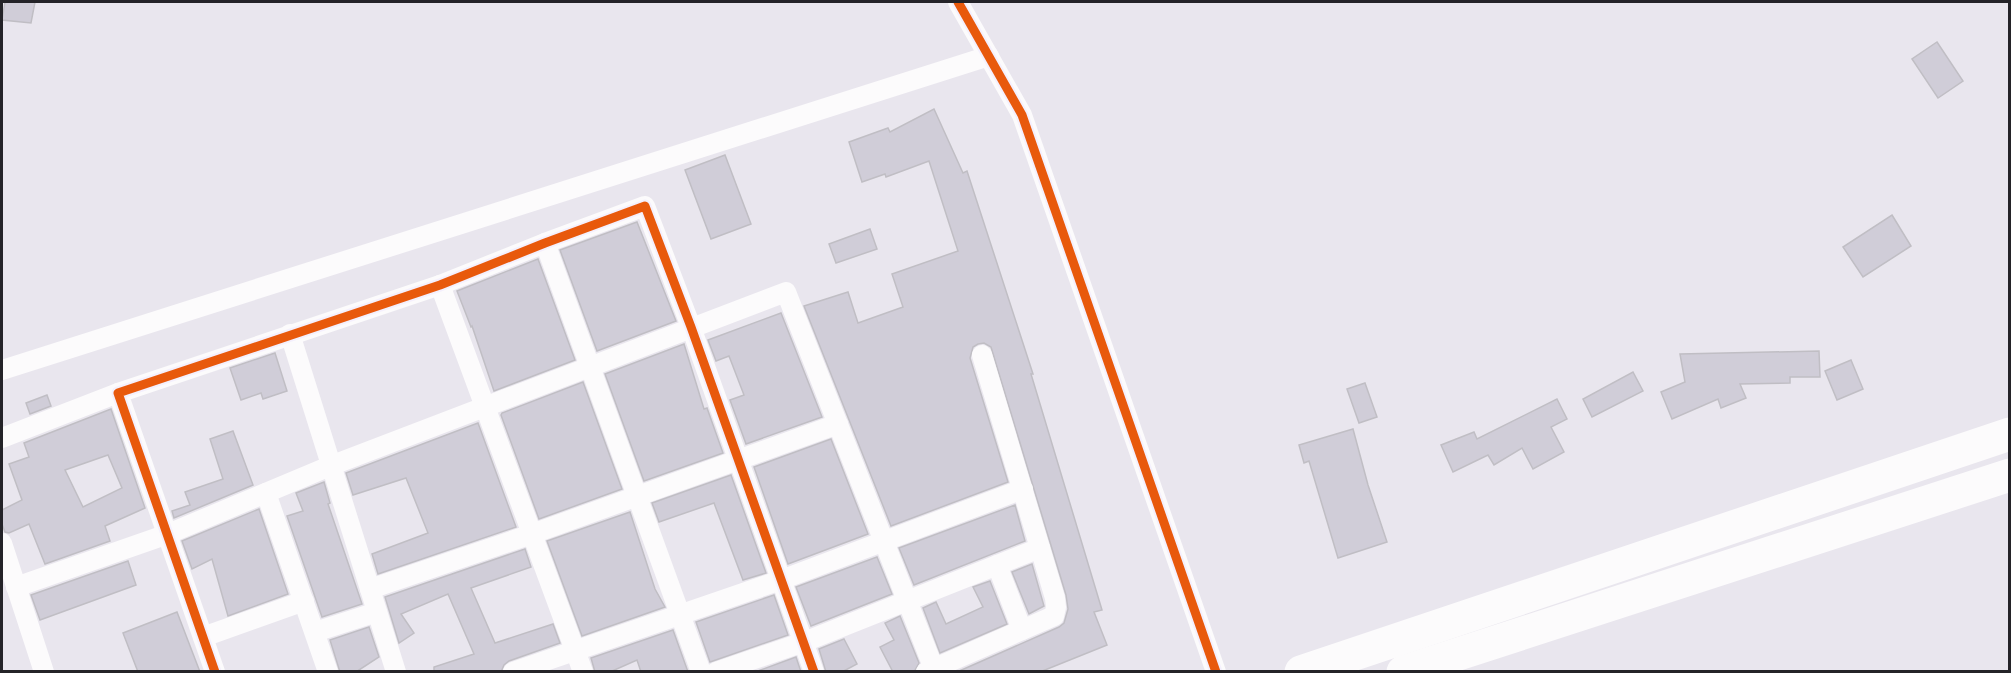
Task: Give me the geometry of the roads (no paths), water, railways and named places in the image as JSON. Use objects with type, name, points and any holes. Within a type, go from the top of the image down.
[{"type":"highway","points":[[1301,672],[2010,434]]},
{"type":"highway","points":[[1403,672],[2010,475]]},
{"type":"street","points":[[958,2],[1022,115],[1216,672]]},
{"type":"street","points":[[2,370],[989,56]]},
{"type":"street","points":[[2,438],[118,393],[440,285],[645,206],[691,327],[814,672]]},
{"type":"street","points":[[545,243],[701,672]]},
{"type":"street","points":[[440,285],[583,672]]},
{"type":"street","points":[[16,587],[168,534],[330,466],[786,292],[884,541],[930,670],[1054,616],[1056,607],[982,355]]},
{"type":"street","points":[[290,334],[396,672]]},
{"type":"street","points":[[118,393],[215,672]]},
{"type":"street","points":[[370,589],[532,534],[838,424]]},
{"type":"street","points":[[513,672],[781,580],[1023,489]]},
{"type":"street","points":[[266,493],[328,672]]},
{"type":"street","points":[[2,543],[44,672]]},
{"type":"street","points":[[716,672],[804,642],[1040,548]]},
{"type":"street","points":[[998,565],[1022,630]]},
{"type":"street","points":[[203,637],[304,601]]},
{"type":"street","points":[[315,632],[377,612]]}]
